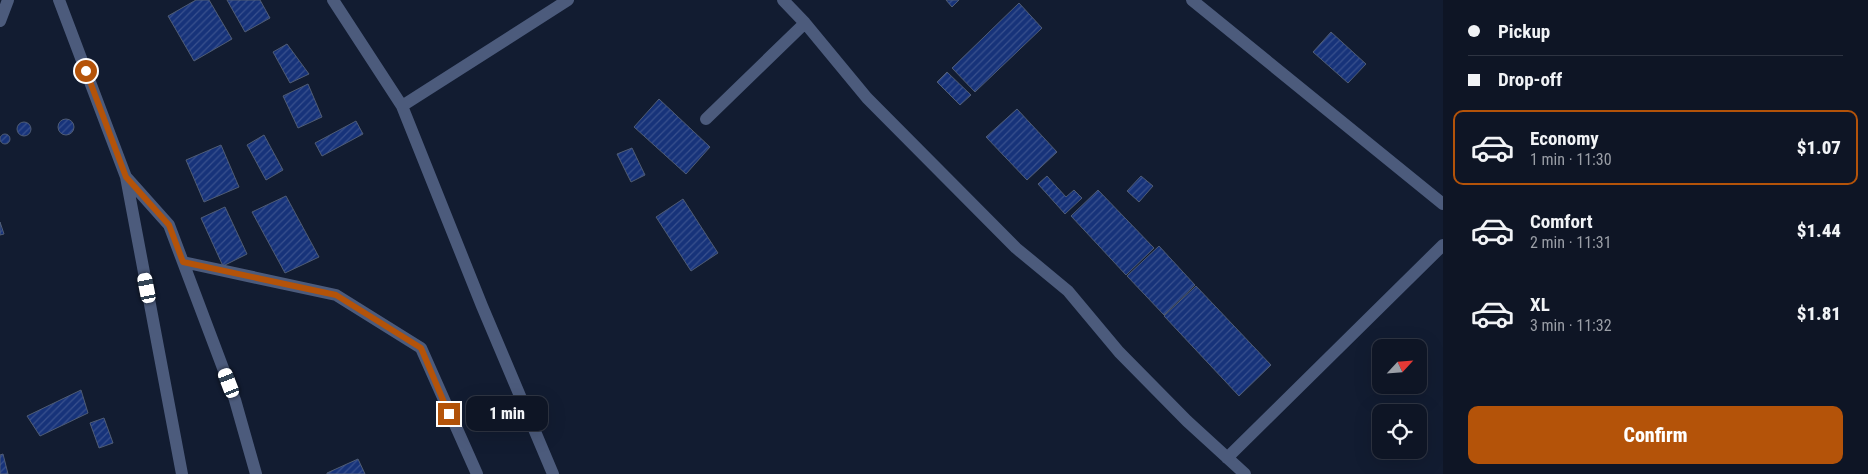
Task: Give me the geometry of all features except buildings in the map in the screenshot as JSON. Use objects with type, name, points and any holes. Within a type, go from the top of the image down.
[{"type":"street","points":[[0,21],[8,0]]},
{"type":"street","points":[[59,0],[126,177],[182,474]]},
{"type":"street","points":[[333,0],[402,106],[478,297],[552,474]]},
{"type":"street","points":[[402,106],[568,0]]},
{"type":"street","points":[[784,0],[868,98],[1016,248],[1068,291],[1119,352],[1187,421],[1245,474]]},
{"type":"street","points":[[1192,0],[1443,204]]},
{"type":"street","points":[[706,120],[805,23]]},
{"type":"street","points":[[126,177],[169,225],[235,400],[256,474]]},
{"type":"street","points":[[1227,458],[1443,245]]},
{"type":"street","points":[[183,262],[336,295],[421,348],[477,474]]},
{"type":"route","points":[[86,71],[126,177],[169,225],[183,262],[336,295],[421,348],[449,414]]}]
